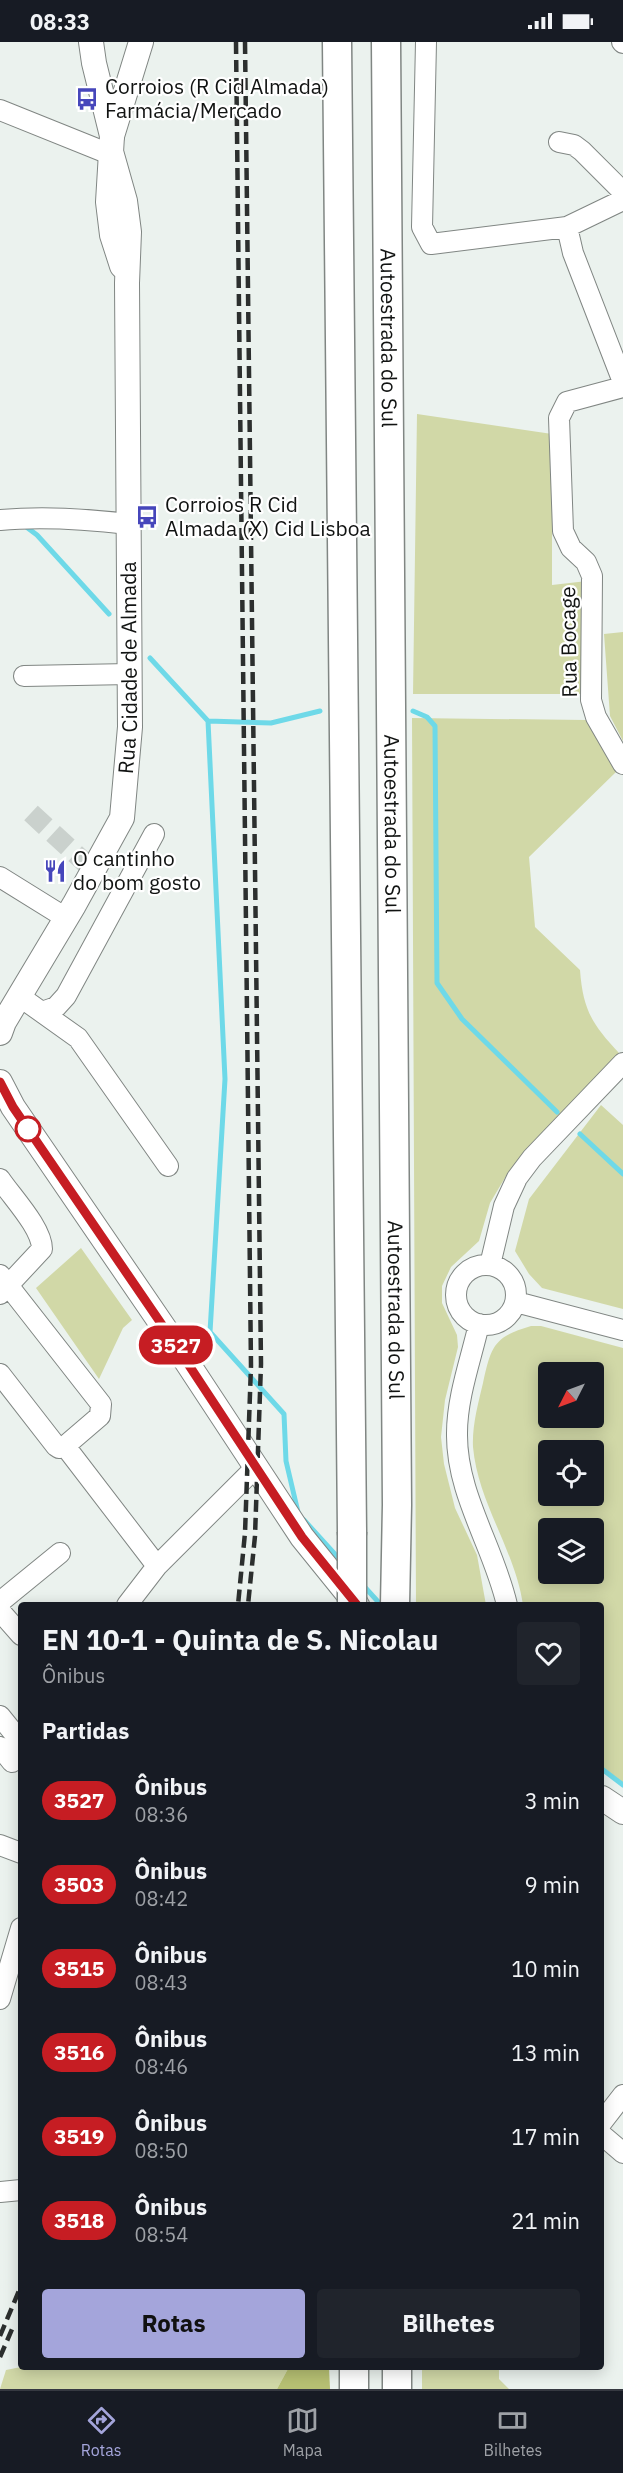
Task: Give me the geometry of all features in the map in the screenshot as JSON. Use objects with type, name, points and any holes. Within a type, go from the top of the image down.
[{"type":"highway","points":[[337,42],[352,1602]]},
{"type":"highway","name":"Autoestrada do Sul","points":[[386,42],[397,1493],[394,1602]]},
{"type":"highway","points":[[354,2370],[354,2389]]},
{"type":"highway","points":[[397,2370],[398,2389]]},
{"type":"main road","name":"Rua Cidade de Almada","points":[[91,42],[112,146]]},
{"type":"main road","name":"Rua Cidade de Almada","points":[[1,1026],[66,918],[122,818],[129,757],[130,674],[127,283],[112,235],[108,202],[112,146],[141,42]]},
{"type":"main road","points":[[0,1082],[6,1103],[163,1326],[302,1537],[355,1602]]},
{"type":"main road","points":[[604,1799],[623,1812]]},
{"type":"street","points":[[426,42],[422,227],[431,244],[567,227],[623,200]]},
{"type":"street","points":[[1,113],[112,146]]},
{"type":"street","points":[[559,142],[574,145],[582,151],[623,192]]},
{"type":"street","points":[[567,227],[573,253],[623,382]]},
{"type":"street","name":"Rua Bocage","points":[[623,387],[567,402],[559,417],[563,531],[571,548],[586,562],[592,576],[591,700],[596,717],[623,764]]},
{"type":"street","points":[[0,520],[33,517],[86,519],[129,524]]},
{"type":"street","points":[[24,676],[130,674]]},
{"type":"street","points":[[42,1012],[56,1007],[66,996],[154,834]]},
{"type":"street","points":[[0,877],[66,918]]},
{"type":"street","points":[[19,996],[78,1038],[168,1166]]},
{"type":"street","points":[[490,1264],[504,1206],[517,1178],[532,1158],[623,1063]]},
{"type":"street","points":[[0,1179],[42,1241],[42,1249],[3,1285],[101,1404],[100,1416],[65,1446],[59,1448],[0,1374]]},
{"type":"street","points":[[490,1264],[508,1274],[516,1292],[516,1302],[512,1311],[498,1323],[479,1324],[462,1314],[455,1294],[457,1284],[470,1268],[490,1264]]},
{"type":"street","points":[[516,1302],[623,1330]]},
{"type":"street","points":[[479,1324],[461,1398],[457,1432],[460,1464],[468,1496],[502,1581],[506,1602]]},
{"type":"street","points":[[65,1446],[157,1566]]},
{"type":"street","points":[[130,1602],[157,1566],[256,1467]]},
{"type":"street","points":[[0,1602],[60,1553]]},
{"type":"street","points":[[0,1611],[18,1632]]},
{"type":"street","points":[[0,1716],[18,1738]]},
{"type":"street","points":[[0,1748],[12,1762],[18,1757]]},
{"type":"street","points":[[0,1845],[18,1852]]},
{"type":"street","points":[[0,1999],[18,1938]]},
{"type":"street","points":[[604,2119],[623,2095]]},
{"type":"street","points":[[604,2136],[623,2153]]},
{"type":"street","points":[[0,2192],[18,2190]]},
{"type":"green space","points":[[417,414],[552,434],[552,585],[587,581],[586,694],[413,694]]},
{"type":"green space","points":[[623,632],[623,741],[610,716],[604,634]]},
{"type":"green space","points":[[412,718],[586,720],[616,772],[529,857],[535,927],[580,970],[581,984],[590,1016],[619,1053],[506,1176],[490,1203],[479,1241],[451,1267],[442,1286],[442,1303],[457,1335],[458,1347],[445,1400],[441,1437],[444,1464],[455,1508],[477,1555],[485,1602],[416,1602]]},
{"type":"green space","points":[[601,1105],[623,1125],[623,1309],[542,1288],[529,1274],[515,1251],[529,1199]]},
{"type":"green space","points":[[81,1248],[132,1320],[123,1328],[99,1379],[36,1288]]},
{"type":"green space","points":[[541,1326],[623,1348],[623,1783],[604,1768],[604,1602],[522,1602],[513,1565],[476,1468],[473,1431],[477,1407],[489,1360],[501,1339],[518,1330]]},
{"type":"green space","points":[[18,2368],[18,2370],[287,2370],[277,2389],[0,2389],[6,2370]]},
{"type":"green space","points":[[287,2370],[329,2370],[330,2389],[277,2389]]},
{"type":"green space","points":[[422,2370],[499,2370],[499,2379],[509,2389],[422,2389]]},
{"type":"waterway","points":[[25,526],[37,535],[109,614]]},
{"type":"waterway","points":[[150,658],[208,721],[225,1079],[210,1332],[284,1414],[286,1461],[298,1512]]},
{"type":"waterway","points":[[208,721],[271,723],[320,711]]},
{"type":"waterway","points":[[413,711],[427,717],[435,726],[437,983],[462,1019],[557,1112]]},
{"type":"waterway","points":[[580,1134],[623,1174]]},
{"type":"waterway","points":[[304,1520],[342,1562]]},
{"type":"waterway","points":[[362,1584],[378,1602]]},
{"type":"waterway","points":[[604,1771],[623,1785]]},
{"type":"tunnel","points":[[31,813],[93,870]]},
{"type":"railway","points":[[236,42],[251,1366],[245,1533],[238,1602]]},
{"type":"railway","points":[[245,42],[261,1364],[255,1536],[248,1602]]},
{"type":"railway","points":[[0,2336],[18,2293]]},
{"type":"railway","points":[[0,2357],[13,2327]]},
{"type":"bus line","name":"3527","points":[[0,1082],[13,1107],[169,1335],[302,1537],[355,1602]]},
{"type":"place","name":"Corroios (R Cid Almada) Farmácia/Mercado","points":[[87,99]]},
{"type":"place","name":"Corroios R Cid Almada (X) Cid Lisboa","points":[[147,517]]},
{"type":"place","name":"O cantinho do bom gosto","points":[[55,871]]}]
